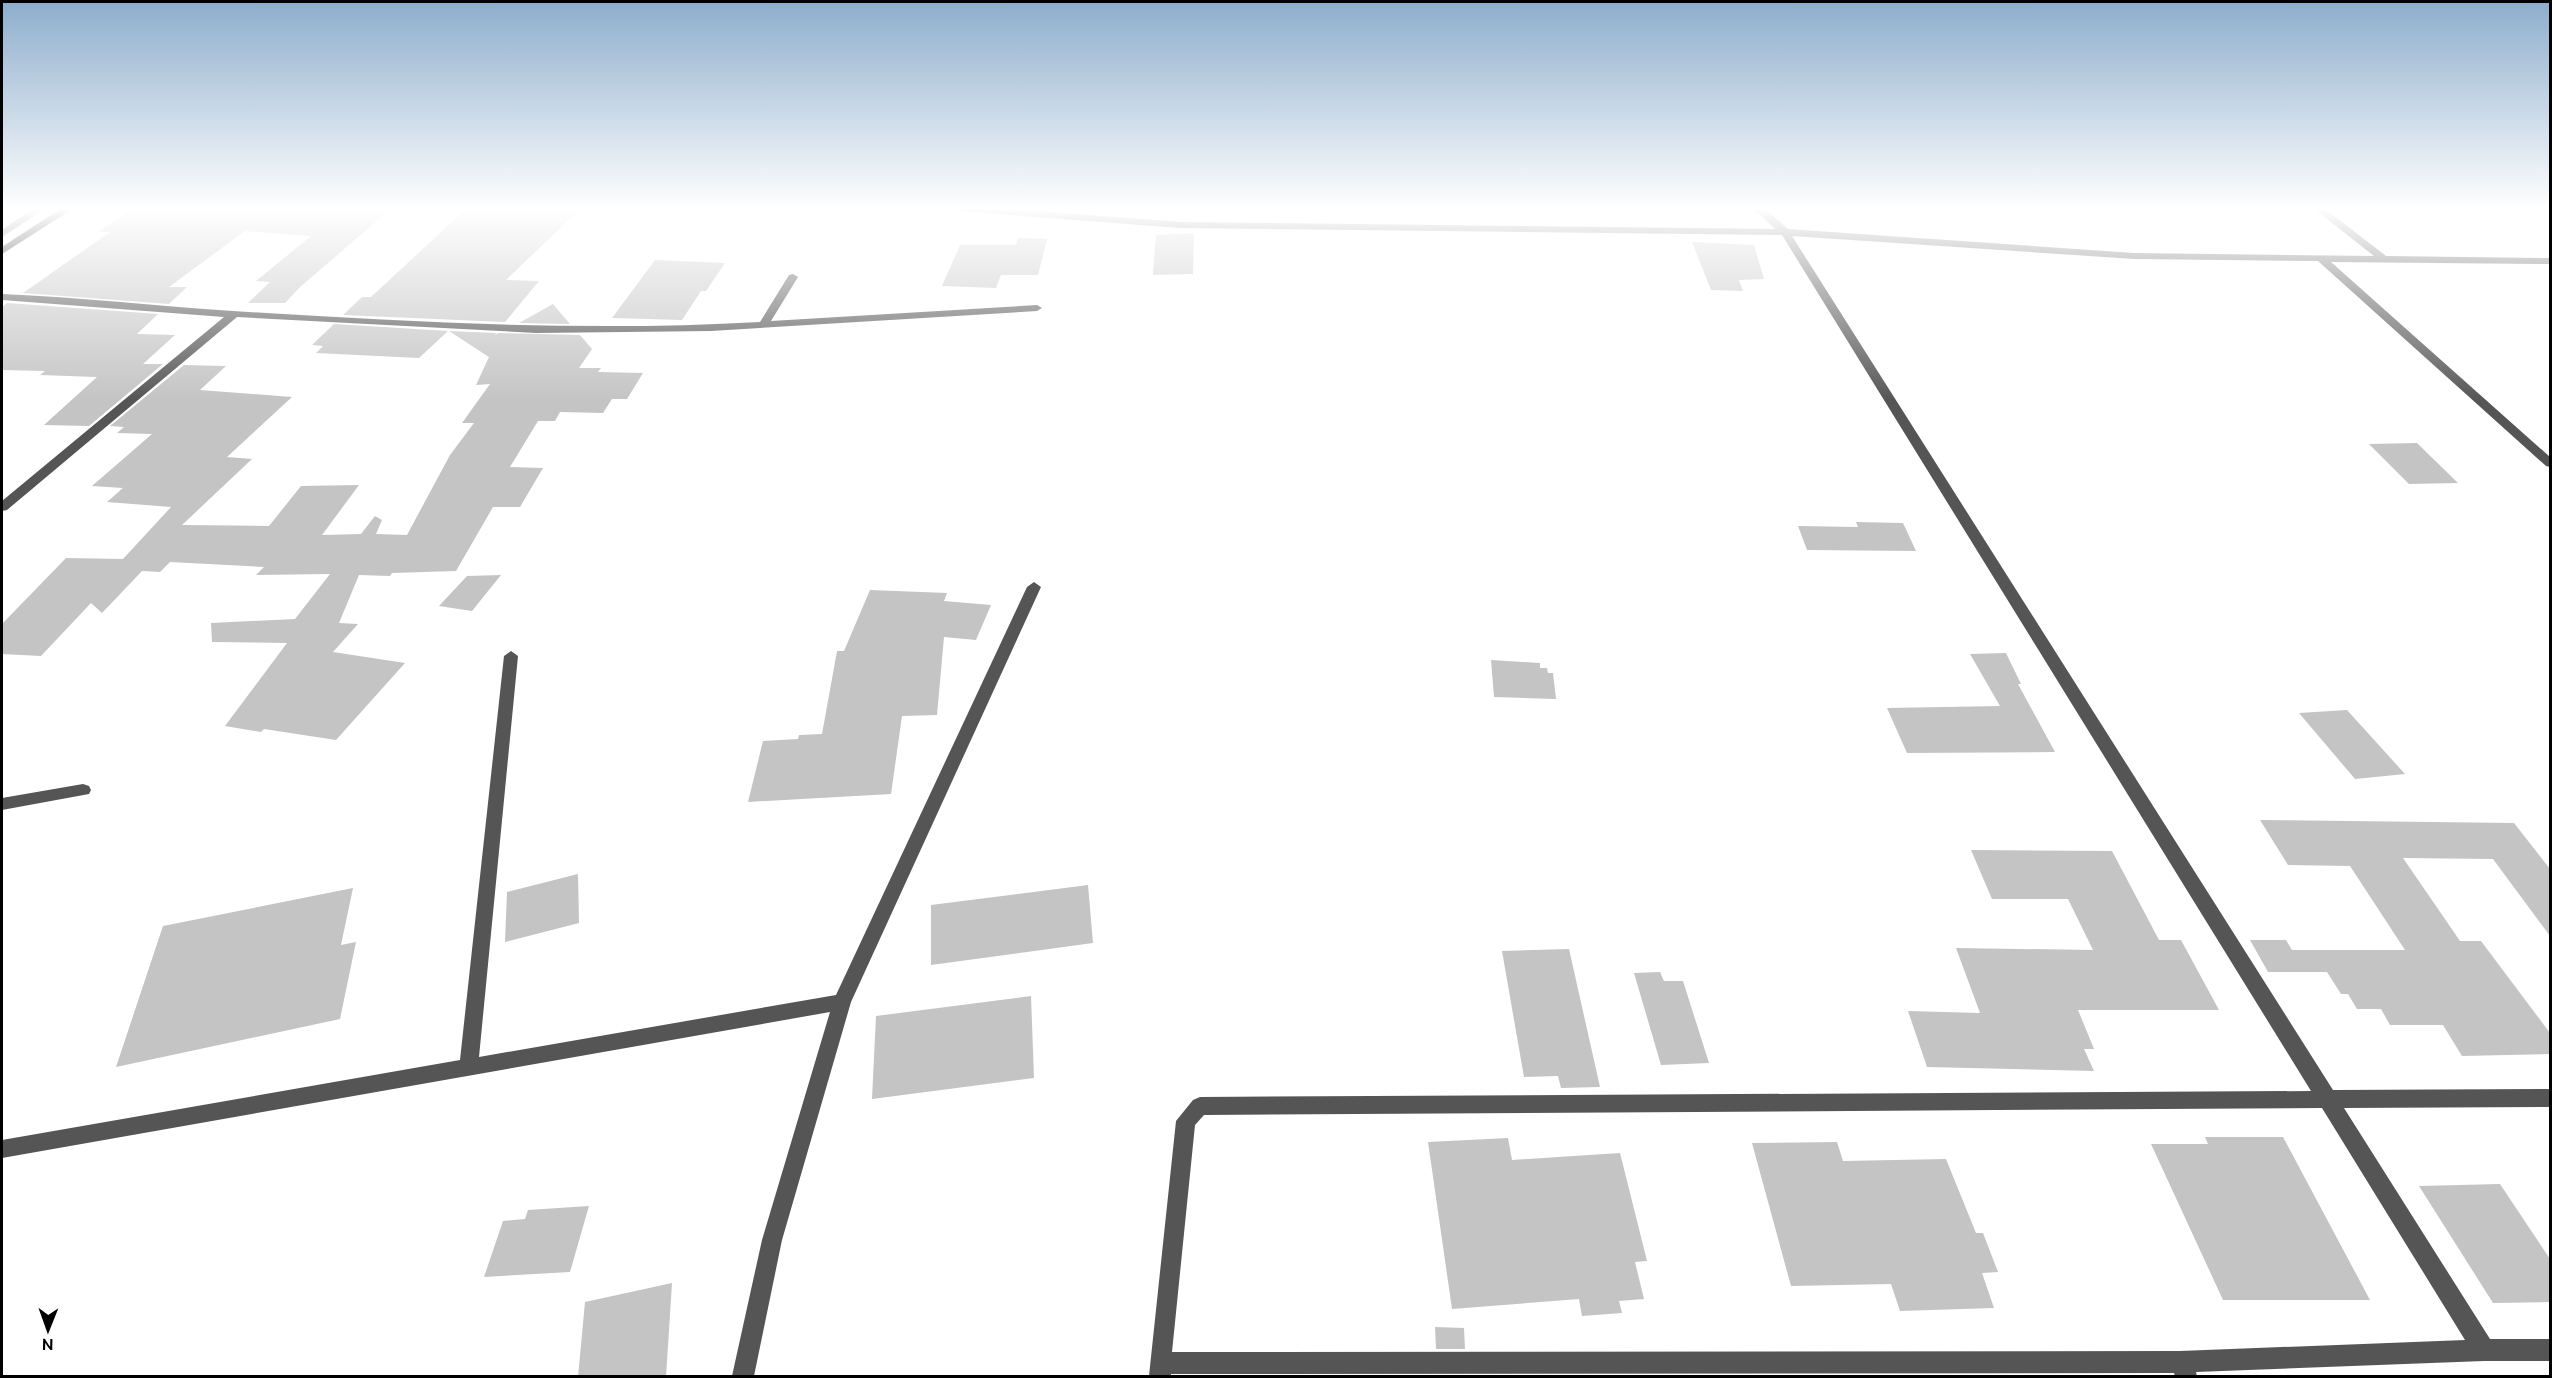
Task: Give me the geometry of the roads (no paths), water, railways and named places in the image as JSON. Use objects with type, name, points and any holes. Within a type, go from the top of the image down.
[{"type":"street","points":[[1810,272],[2484,1350]]},
{"type":"street","points":[[2337,272],[2550,463]]},
{"type":"street","points":[[764,324],[793,277]]},
{"type":"street","points":[[2,297],[234,314],[536,330],[711,328],[1037,308]]},
{"type":"street","points":[[2,507],[234,314]]},
{"type":"street","points":[[743,1377],[772,1240],[842,1002],[1034,587]]},
{"type":"street","points":[[469,1067],[511,656]]},
{"type":"street","points":[[2,804],[83,790]]},
{"type":"street","points":[[2,1149],[842,1002]]},
{"type":"street","points":[[2550,1098],[1200,1106],[1186,1121],[1160,1370],[2183,1369],[2484,1350],[2550,1350]]}]
